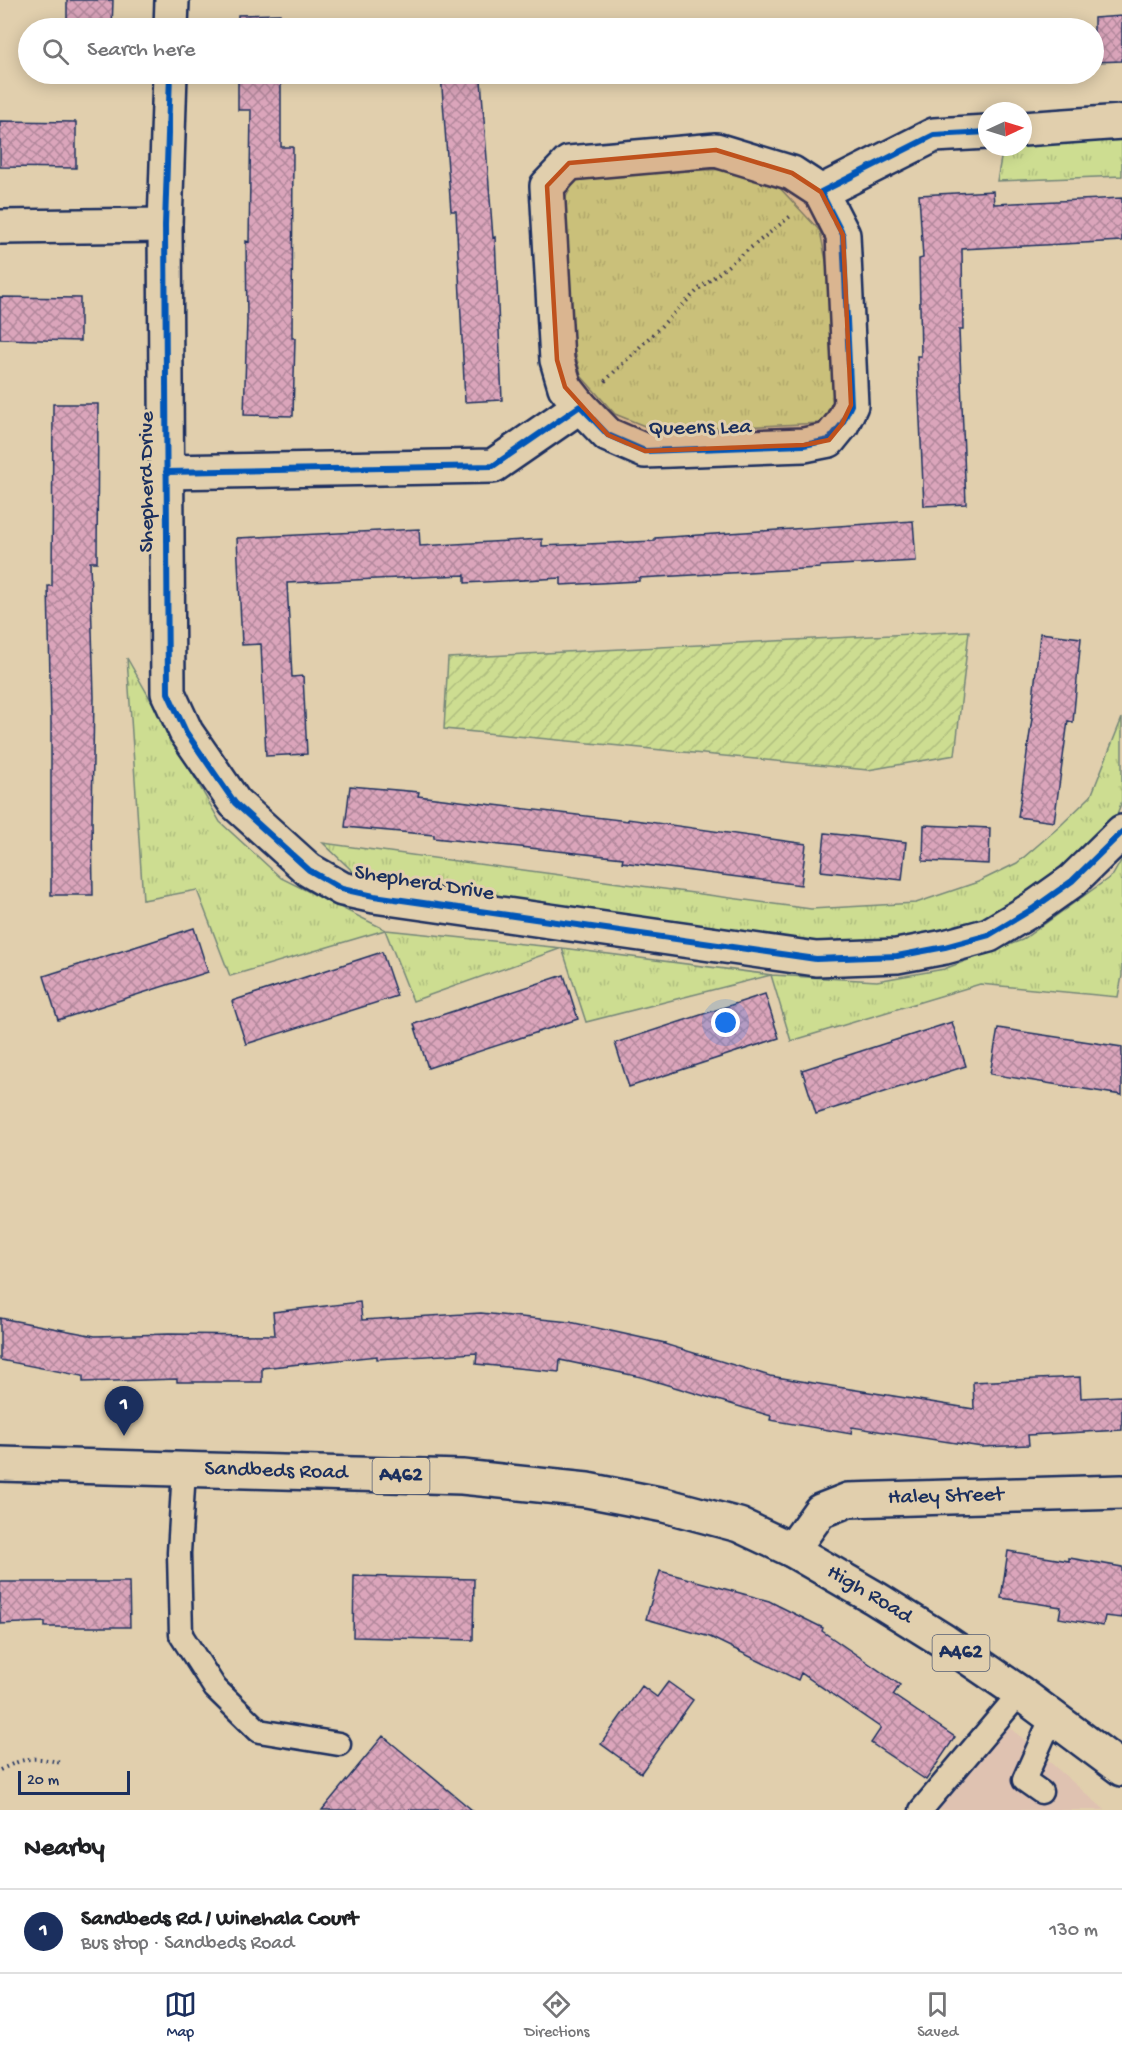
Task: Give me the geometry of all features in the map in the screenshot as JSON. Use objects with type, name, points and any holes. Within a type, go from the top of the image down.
[{"type":"street","points":[[171,18],[172,0]]},
{"type":"street","name":"Shepherd Drive","points":[[170,84],[165,225],[168,693],[186,732],[235,803],[309,870],[342,889],[374,896],[816,959],[897,956],[945,947],[989,934],[1035,908],[1072,881],[1122,832]]},
{"type":"street","points":[[1032,128],[1122,122]]},
{"type":"street","points":[[821,192],[934,135],[978,133]]},
{"type":"street","name":"Queens Lea","points":[[716,150],[792,173],[821,192],[843,235],[851,405],[842,424],[830,440],[804,445],[645,451],[608,435],[565,387],[557,360],[547,186],[569,163],[716,150]]},
{"type":"street","points":[[0,226],[165,225]]},
{"type":"street","points":[[166,472],[493,466],[580,406]]},
{"type":"street","name":"Sandbeds Road","points":[[0,1464],[462,1477],[587,1490],[664,1505],[739,1525],[792,1550]]},
{"type":"street","name":"Haley Street","points":[[792,1550],[820,1510],[848,1500],[1122,1492]]},
{"type":"street","name":"High Road","points":[[792,1550],[875,1598],[1020,1693],[1122,1769]]},
{"type":"lane","points":[[184,1470],[179,1553],[181,1635],[215,1688],[259,1731],[339,1744]]},
{"type":"lane","points":[[921,1810],[1020,1693]]},
{"type":"lane","points":[[1041,1792],[1024,1780],[1052,1718]]},
{"type":"path","points":[[580,406],[700,288],[821,192]]},
{"type":"path","points":[[0,1770],[15,1762],[38,1757],[61,1763]]},
{"type":"highlighted area","points":[[716,150],[792,173],[821,192],[843,235],[851,405],[842,424],[829,440],[804,445],[645,451],[608,435],[565,387],[557,360],[547,186],[569,163]]},
{"type":"shaded area","points":[[991,1711],[1105,1810],[912,1810]]},
{"type":"green space","points":[[1122,136],[1122,176],[997,181],[1001,156],[1032,156],[1032,141]]},
{"type":"green space","points":[[732,169],[777,185],[820,231],[832,291],[835,399],[821,423],[657,431],[615,414],[581,376],[567,318],[563,202],[575,181],[607,174]]},
{"type":"green space","points":[[969,631],[955,755],[868,770],[444,729],[448,658]]},
{"type":"green space","points":[[127,658],[220,822],[281,878],[386,930],[562,948],[413,1001],[385,930],[230,976],[197,890],[143,900]]},
{"type":"green space","points":[[1122,718],[1122,801],[1114,822],[1074,860],[1032,891],[981,919],[880,945],[783,942],[364,882],[323,843],[811,909],[916,903],[978,882],[1017,863],[1059,827],[1091,796]]},
{"type":"green space","points":[[1122,859],[1122,976],[1118,997],[980,984],[791,1041],[771,975],[586,1022],[562,948],[772,975],[877,981],[944,969],[1022,940],[1113,875]]},
{"type":"building","points":[[67,0],[113,0],[112,18],[67,18]]},
{"type":"building","points":[[280,14],[280,18],[238,18],[238,15]]},
{"type":"building","points":[[1122,16],[1122,61],[1104,62],[1104,18],[1094,18]]},
{"type":"building","points":[[238,84],[281,84],[281,147],[293,147],[292,338],[295,338],[293,416],[244,415],[247,320],[246,241],[249,242],[251,110],[238,110]]},
{"type":"building","points":[[442,84],[481,84],[493,238],[495,237],[502,400],[465,402],[456,211],[451,211]]},
{"type":"building","points":[[0,121],[76,122],[76,168],[0,167]]},
{"type":"building","points":[[993,191],[994,204],[1122,198],[1122,241],[962,249],[963,330],[959,330],[966,504],[924,506],[917,356],[921,356],[919,259],[923,258],[919,195]]},
{"type":"building","points":[[0,297],[80,298],[80,341],[0,339]]},
{"type":"building","points":[[53,404],[98,404],[97,562],[90,562],[94,697],[93,895],[51,895],[48,586],[52,586]]},
{"type":"building","points":[[913,521],[916,561],[561,585],[561,578],[465,583],[465,575],[287,583],[292,677],[303,676],[307,754],[266,756],[261,644],[242,645],[237,538],[419,529],[420,546],[542,539],[542,546],[655,541],[655,538]]},
{"type":"building","points":[[1040,633],[1081,638],[1073,722],[1068,721],[1054,822],[1018,817],[1032,718]]},
{"type":"building","points":[[350,786],[419,792],[418,796],[628,821],[628,819],[806,844],[801,885],[622,862],[623,858],[434,838],[434,835],[345,827]]},
{"type":"building","points":[[924,825],[990,828],[989,864],[923,861]]},
{"type":"building","points":[[825,833],[906,842],[902,880],[821,871]]},
{"type":"building","points":[[194,928],[208,972],[58,1020],[44,976]]},
{"type":"building","points":[[382,952],[397,996],[246,1044],[232,1001]]},
{"type":"building","points":[[564,975],[578,1019],[428,1068],[414,1024]]},
{"type":"building","points":[[765,994],[779,1038],[629,1087],[615,1043]]},
{"type":"building","points":[[952,1022],[966,1066],[816,1114],[802,1070]]},
{"type":"building","points":[[998,1028],[1122,1047],[1122,1095],[990,1074]]},
{"type":"building","points":[[360,1302],[362,1320],[481,1313],[570,1322],[665,1343],[770,1376],[974,1409],[973,1382],[1080,1377],[1081,1398],[1122,1396],[1122,1430],[1028,1435],[1029,1445],[982,1447],[852,1427],[851,1434],[770,1420],[771,1416],[641,1377],[560,1360],[559,1372],[476,1364],[477,1353],[377,1359],[377,1356],[262,1368],[262,1382],[177,1382],[177,1379],[83,1382],[83,1376],[0,1360],[0,1318],[95,1336],[275,1335],[273,1312]]},
{"type":"building","points":[[1008,1551],[1122,1567],[1122,1618],[1105,1616],[1103,1626],[1059,1618],[1061,1607],[1001,1598]]},
{"type":"building","points":[[660,1571],[769,1601],[823,1628],[822,1631],[900,1685],[893,1695],[955,1737],[926,1780],[871,1743],[881,1728],[801,1673],[798,1680],[710,1637],[646,1619]]},
{"type":"building","points":[[354,1576],[474,1579],[473,1640],[353,1637]]},
{"type":"building","points":[[0,1582],[129,1582],[130,1627],[45,1627],[45,1622],[0,1624]]},
{"type":"building","points":[[668,1682],[693,1700],[641,1773],[601,1744],[642,1686],[657,1697]]},
{"type":"building","points":[[383,1736],[472,1810],[322,1810]]},
{"type":"cycle path","points":[[170,84],[165,225],[168,693],[186,732],[235,803],[309,870],[342,889],[374,896],[816,959],[897,956],[945,947],[989,935],[1034,908],[1072,881],[1122,832]]},
{"type":"cycle path","points":[[166,472],[493,466],[580,406],[608,435],[645,451],[804,445],[829,440],[842,424],[851,405],[843,235],[821,192],[934,135],[978,133]]},
{"type":"place","name":"Sandbeds Rd / Winehala Court","points":[[124,1436]]}]
